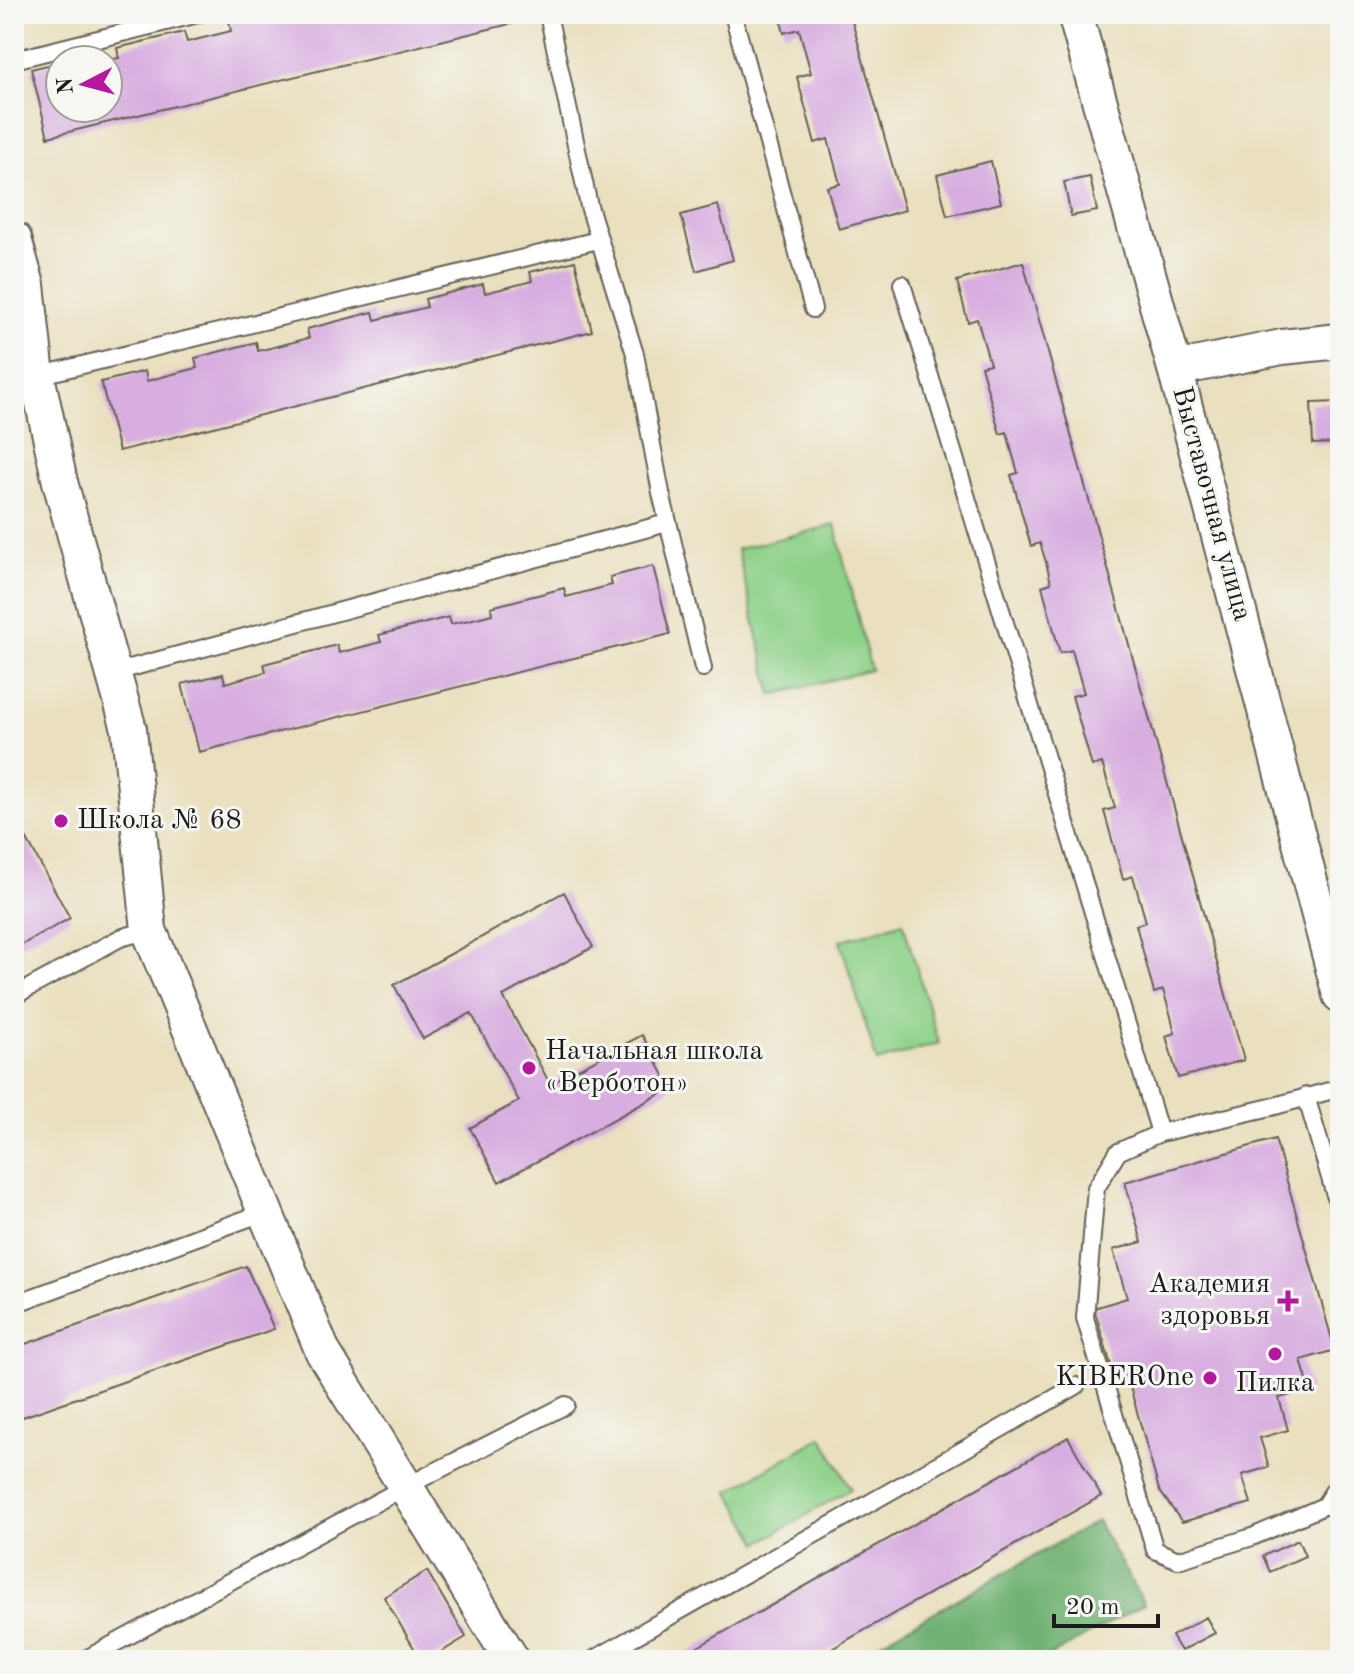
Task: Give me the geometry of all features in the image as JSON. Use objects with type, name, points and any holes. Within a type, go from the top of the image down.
[{"type":"street","name":"Выставочная улица","points":[[1075,14],[1328,901],[1340,995]]},
{"type":"street","points":[[14,239],[20,289],[60,482],[129,729],[149,930],[323,1352],[512,1660]]},
{"type":"street","points":[[1175,369],[1282,347],[1340,341]]},
{"type":"lane","points":[[14,60],[198,14]]},
{"type":"lane","points":[[548,14],[589,206],[635,354],[667,523],[703,668]]},
{"type":"lane","points":[[733,14],[813,309]]},
{"type":"lane","points":[[37,376],[598,240]]},
{"type":"lane","points":[[902,284],[1160,1133]]},
{"type":"lane","points":[[115,672],[667,523]]},
{"type":"lane","points":[[14,996],[120,938],[149,930]]},
{"type":"lane","points":[[1340,1088],[1160,1133],[1118,1152],[1096,1188],[1085,1318],[1155,1550],[1178,1560],[1252,1537],[1324,1506],[1340,1481]]},
{"type":"lane","points":[[1306,1096],[1340,1212]]},
{"type":"lane","points":[[14,1304],[265,1212]]},
{"type":"lane","points":[[593,1660],[1076,1386]]},
{"type":"lane","points":[[84,1660],[405,1487],[566,1405]]},
{"type":"green space","points":[[835,525],[871,670],[772,695],[737,549]]},
{"type":"green space","points":[[903,922],[939,1043],[877,1062],[840,941]]},
{"type":"green space","points":[[822,1437],[851,1489],[759,1543],[729,1491]]},
{"type":"green space","points":[[1097,1521],[1144,1604],[1043,1660],[849,1660]]},
{"type":"building","points":[[258,14],[512,14],[514,23],[124,118],[124,46],[184,32],[187,42],[231,31],[229,21]]},
{"type":"building","points":[[779,14],[850,14],[905,210],[839,229],[827,187],[840,184],[828,139],[815,143],[797,77],[811,73],[799,29],[784,33]]},
{"type":"building","points":[[44,66],[44,121],[31,69]]},
{"type":"building","points":[[45,124],[101,124],[48,137]]},
{"type":"building","points":[[991,161],[1001,203],[947,216],[937,175]]},
{"type":"building","points":[[1090,177],[1097,211],[1071,216],[1064,182]]},
{"type":"building","points":[[718,205],[733,260],[696,271],[681,215]]},
{"type":"building","points":[[575,261],[592,331],[119,451],[101,382],[145,371],[147,381],[197,368],[195,358],[256,342],[258,351],[282,345],[309,338],[307,329],[373,312],[375,320],[427,307],[425,299],[483,284],[485,293],[509,287],[532,281],[530,272]]},
{"type":"building","points":[[1023,262],[1244,1060],[1178,1078],[1166,1036],[1175,1033],[1170,1013],[1163,990],[1154,993],[1136,925],[1146,922],[1133,876],[1123,879],[1104,811],[1115,808],[1102,763],[1092,766],[1072,696],[1084,693],[1072,650],[1060,653],[1042,586],[1051,583],[1046,562],[1040,543],[1031,546],[1011,475],[1018,473],[1007,432],[1000,434],[981,366],[990,364],[977,319],[968,322],[957,281]]},
{"type":"building","points":[[1340,402],[1340,443],[1313,444],[1311,403]]},
{"type":"building","points":[[653,566],[670,634],[199,752],[182,684],[223,674],[225,683],[266,672],[264,664],[337,645],[339,653],[381,642],[379,635],[449,617],[451,624],[473,619],[492,614],[491,607],[564,588],[566,597],[612,585],[610,577]]},
{"type":"building","points":[[14,816],[70,918],[14,949]]},
{"type":"building","points":[[564,892],[593,947],[503,996],[550,1084],[642,1035],[671,1088],[499,1182],[470,1128],[519,1101],[471,1013],[423,1039],[394,985]]},
{"type":"building","points":[[1275,1139],[1335,1350],[1301,1360],[1310,1390],[1279,1398],[1288,1430],[1260,1438],[1269,1467],[1242,1475],[1251,1503],[1182,1522],[1159,1490],[1127,1376],[1115,1379],[1094,1308],[1127,1298],[1113,1250],[1142,1242],[1125,1182]]},
{"type":"building","points":[[246,1266],[274,1329],[14,1420],[14,1348]]},
{"type":"building","points":[[1068,1437],[1101,1496],[812,1660],[675,1660]]},
{"type":"building","points":[[1298,1540],[1305,1556],[1270,1572],[1263,1556]]},
{"type":"building","points":[[427,1571],[466,1637],[428,1660],[421,1660],[384,1597]]},
{"type":"building","points":[[1206,1617],[1215,1633],[1181,1651],[1172,1636]]},
{"type":"place","name":"Школа № 68","points":[[61,821]]},
{"type":"place","name":"Начальная школа «Верботон»","points":[[529,1068]]},
{"type":"place","name":"Академия здоровья","points":[[1288,1301]]},
{"type":"place","name":"Пилка","points":[[1275,1354]]},
{"type":"place","name":"KIBEROne","points":[[1210,1378]]}]
